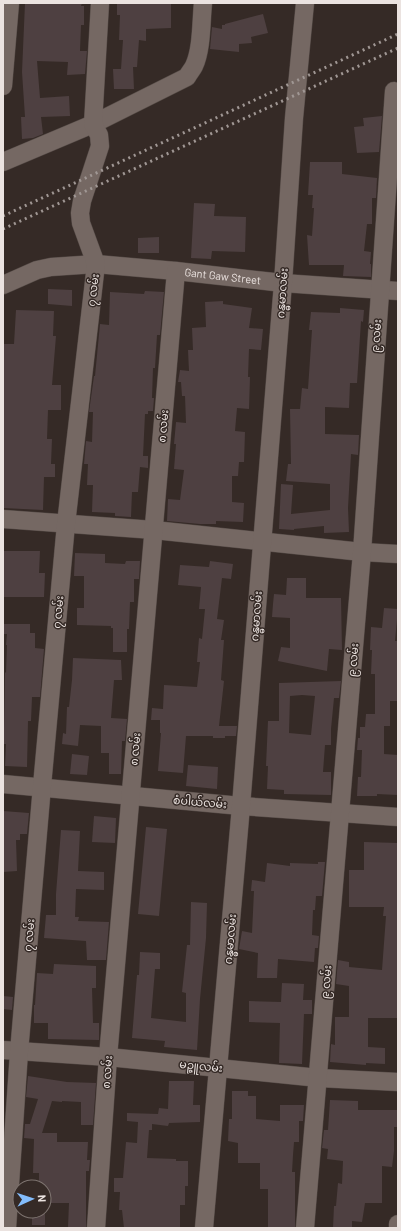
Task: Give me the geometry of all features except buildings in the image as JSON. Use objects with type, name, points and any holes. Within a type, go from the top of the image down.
[{"type":"street","points":[[3,86],[10,3]]},
{"type":"street","name":"၇ လမ်း","points":[[7,1228],[11,1051],[42,786],[66,524],[96,264],[81,222],[80,213],[82,201],[100,146],[98,135],[93,124],[100,3]]},
{"type":"street","points":[[3,162],[93,124],[187,77],[194,68],[196,62],[199,45],[202,3]]},
{"type":"street","name":"ဂန္ဓမာလမ်း","points":[[204,1228],[241,806],[283,283],[293,126],[305,3]]},
{"type":"street","name":"၉ လမ်း","points":[[306,1228],[362,552],[379,289],[394,91]]},
{"type":"street","name":"Gant Gaw Street","points":[[3,286],[37,270],[51,267],[96,264],[283,283],[398,291]]},
{"type":"street","name":"၈ လမ်း","points":[[96,1228],[108,1057],[176,271]]},
{"type":"street","points":[[3,519],[154,530],[362,552],[398,554]]},
{"type":"street","name":"စံပါယ်လမ်း","points":[[3,784],[42,786],[241,806],[398,817]]},
{"type":"street","name":"မဉ္ဇူလမ်း","points":[[11,1051],[108,1057],[319,1078],[398,1082]]},
{"type":"railway","points":[[3,216],[398,34]]},
{"type":"railway","points":[[3,229],[398,48]]}]
